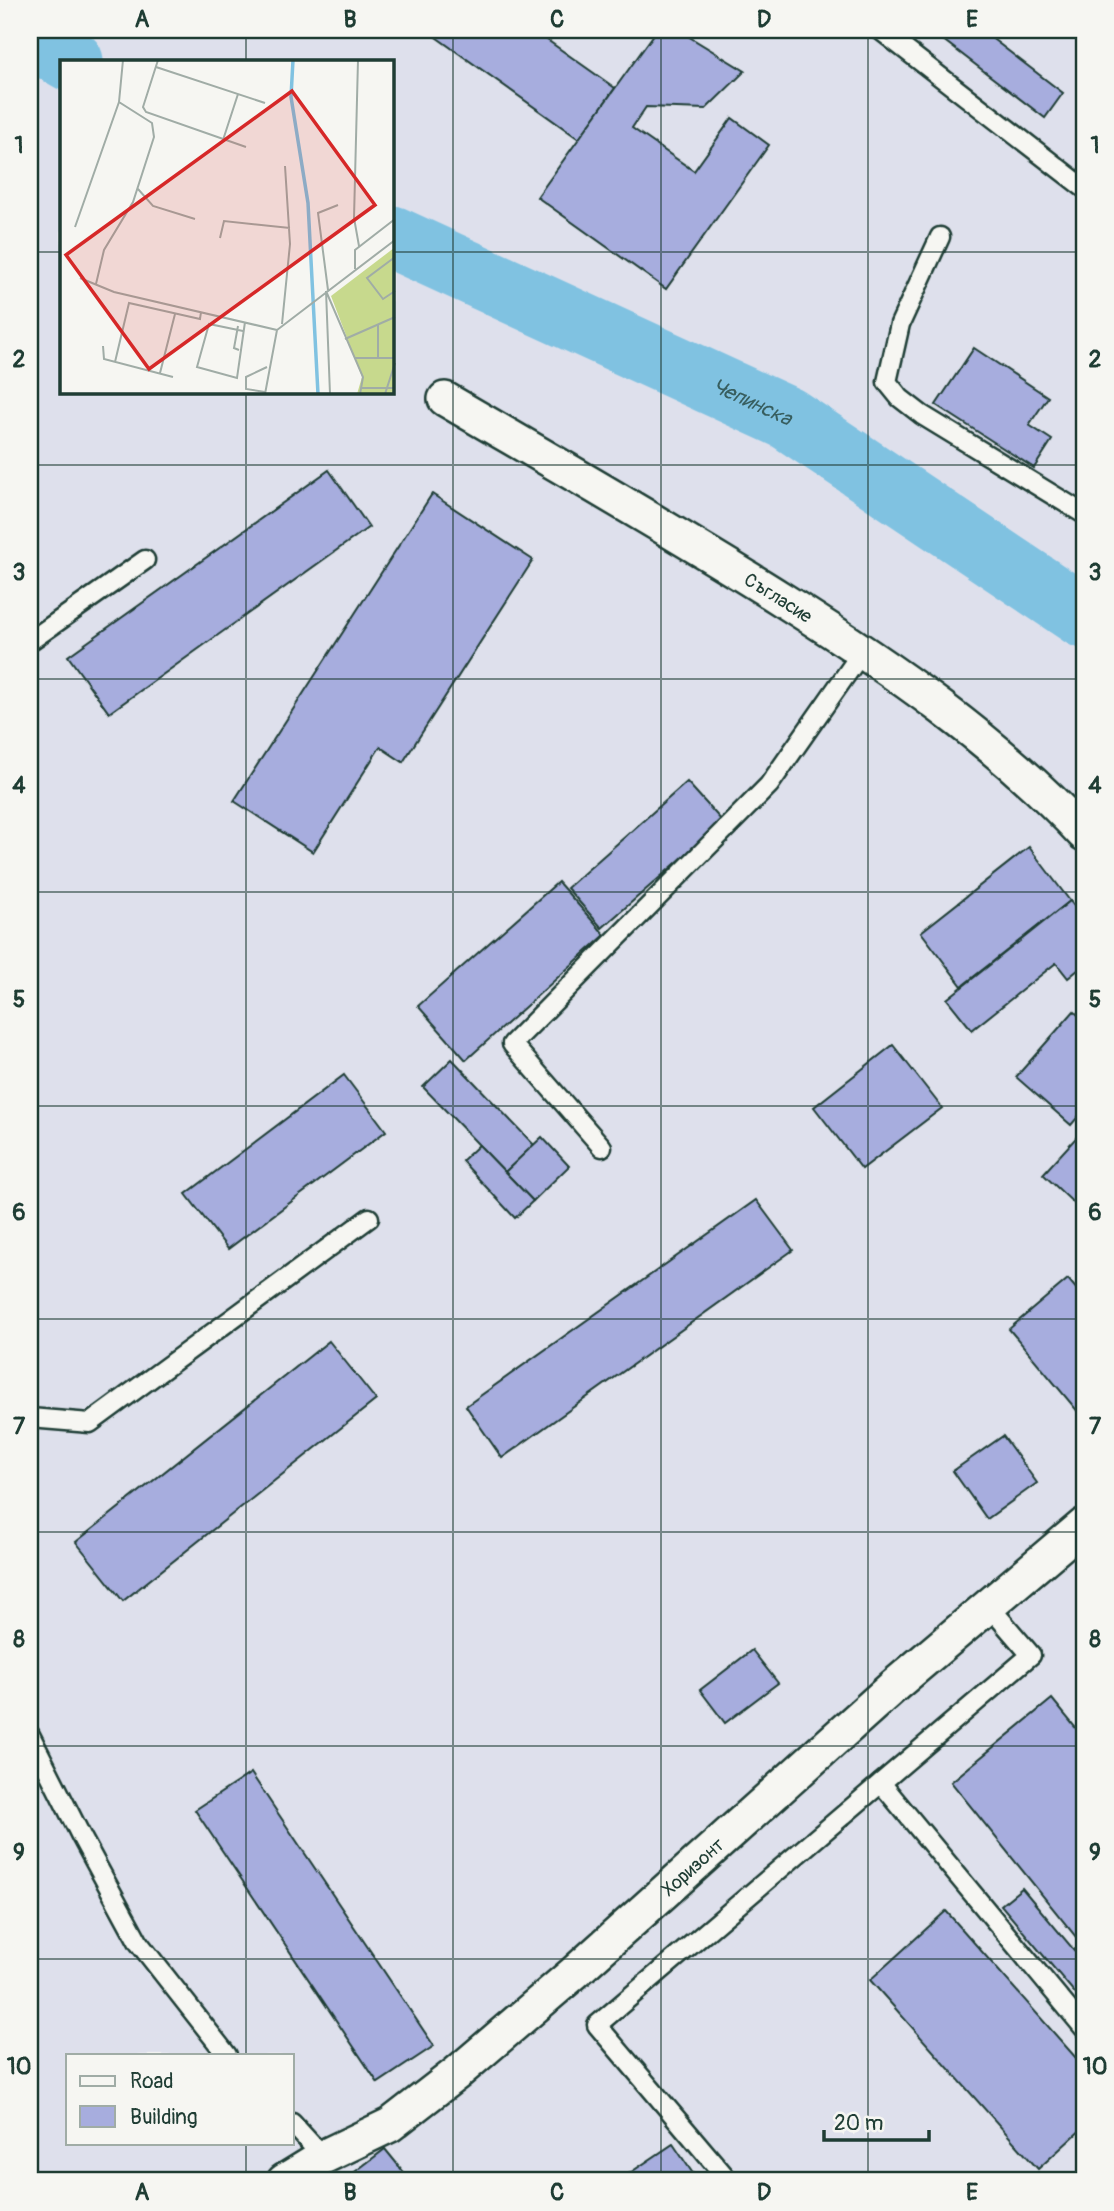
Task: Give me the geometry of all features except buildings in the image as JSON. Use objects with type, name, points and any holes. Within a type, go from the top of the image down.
[{"type":"street","name":"Съгласие","points":[[445,399],[708,552],[862,652],[971,729],[1060,808],[1084,834]]},
{"type":"street","name":"Хоризонт","points":[[284,2181],[323,2157],[390,2125],[457,2073],[895,1685],[1084,1525]]},
{"type":"lane","points":[[880,30],[1084,188]]},
{"type":"lane","points":[[940,237],[900,324],[887,382],[900,398],[922,415],[1084,514]]},
{"type":"lane","points":[[30,641],[145,560]]},
{"type":"lane","points":[[602,1147],[512,1044],[769,785],[862,652]]},
{"type":"lane","points":[[30,1418],[90,1423],[369,1218]]},
{"type":"lane","points":[[729,2181],[597,2025],[1031,1655],[989,1606]]},
{"type":"lane","points":[[30,1735],[139,1943],[226,2054]]},
{"type":"lane","points":[[881,1783],[1084,2028]]},
{"type":"lane","points":[[294,2125],[323,2157]]},
{"type":"shaded area","points":[[30,30],[1084,30],[1084,2181],[30,2181]]},
{"type":"waterway","name":"Чепинска","points":[[30,37],[70,60]]},
{"type":"waterway","name":"Чепинска","points":[[394,238],[787,418],[1084,617]]}]
